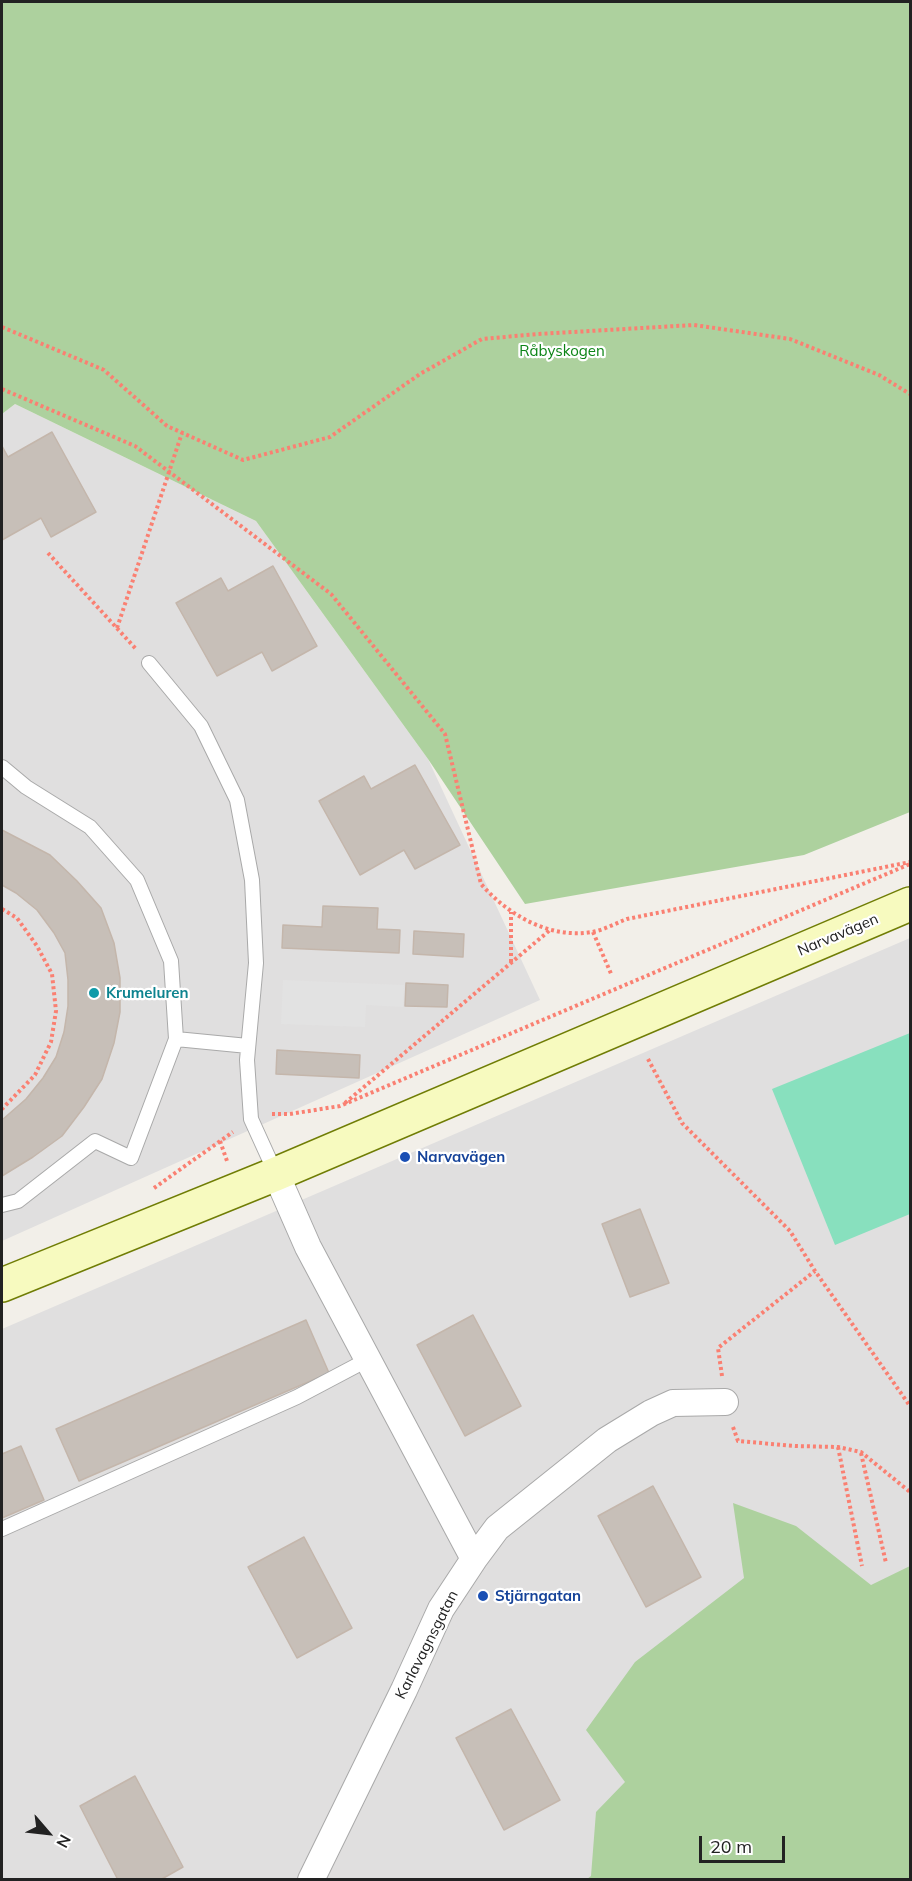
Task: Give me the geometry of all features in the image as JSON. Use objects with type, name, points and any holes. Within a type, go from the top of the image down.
[{"type":"main road","name":"Narvavägen","points":[[2,1285],[276,1174],[910,904]]},
{"type":"street","points":[[276,1174],[308,1247],[474,1558]]},
{"type":"street","name":"Karlavagnsgatan","points":[[311,1880],[441,1609],[474,1558],[497,1528],[608,1440],[642,1418],[673,1403],[725,1402]]},
{"type":"lane","points":[[149,663],[201,726],[237,800],[253,891],[256,963],[247,1060],[251,1119],[276,1174]]},
{"type":"lane","points":[[2,766],[26,788],[90,827],[137,880],[171,961],[176,1039],[131,1158],[95,1141],[18,1201],[2,1205]]},
{"type":"lane","points":[[176,1039],[248,1046]]},
{"type":"lane","points":[[2,1529],[297,1397],[368,1360]]},
{"type":"path","points":[[2,327],[104,370],[167,426],[243,460],[330,437],[420,374],[482,339],[694,325],[790,339],[879,375],[910,394]]},
{"type":"path","points":[[2,389],[135,446],[331,594],[445,734],[481,884],[511,912],[530,922],[572,933],[593,932],[627,919],[910,863]]},
{"type":"path","points":[[117,628],[182,433]]},
{"type":"path","points":[[48,553],[149,663]]},
{"type":"path","points":[[150,1191],[251,1119],[270,1114],[290,1114],[340,1106],[910,863]]},
{"type":"path","points":[[2,909],[17,918],[37,946],[52,974],[56,1011],[51,1042],[35,1075],[2,1109]]},
{"type":"path","points":[[511,912],[511,963]]},
{"type":"path","points":[[340,1106],[551,929]]},
{"type":"path","points":[[593,932],[612,976]]},
{"type":"path","points":[[648,1059],[682,1123],[790,1231],[815,1271],[910,1406]]},
{"type":"path","points":[[815,1271],[718,1348],[725,1402],[738,1441],[838,1447],[861,1452],[910,1492]]},
{"type":"path","points":[[838,1447],[862,1566]]},
{"type":"path","points":[[861,1452],[886,1563]]},
{"type":"shaded area","points":[[15,404],[256,521],[428,759],[540,1000],[2,1241],[2,414]]},
{"type":"shaded area","points":[[910,938],[910,1879],[2,1879],[2,1329]]},
{"type":"shaded area","points":[[283,980],[404,985],[403,1007],[366,1005],[365,1027],[281,1024]]},
{"type":"green space","name":"Råbyskogen","points":[[2,2],[910,2],[910,812],[804,855],[525,904],[428,759],[256,521],[15,404],[2,414]]},
{"type":"green space","points":[[910,1033],[910,1214],[835,1245],[772,1089]]},
{"type":"green space","points":[[733,1503],[796,1526],[871,1585],[910,1566],[910,1879],[587,1879],[591,1876],[596,1812],[625,1782],[586,1730],[635,1662],[744,1578]]},
{"type":"building","points":[[52,432],[96,512],[51,537],[41,518],[2,540],[2,446],[8,457]]},
{"type":"building","points":[[273,566],[317,646],[272,671],[262,652],[217,676],[176,603],[221,578],[228,591]]},
{"type":"building","points":[[415,765],[460,845],[415,869],[404,850],[360,875],[319,801],[364,776],[371,789]]},
{"type":"building","name":"Krumeluren","points":[[2,830],[50,855],[101,908],[114,943],[120,978],[120,1012],[114,1043],[102,1079],[84,1107],[62,1136],[2,1176],[2,1120],[26,1099],[56,1057],[64,1032],[68,1006],[68,980],[65,953],[54,933],[37,910],[2,885]]},
{"type":"building","points":[[323,906],[378,908],[377,929],[400,930],[399,953],[282,948],[283,925],[322,927]]},
{"type":"building","points":[[414,931],[464,934],[463,957],[413,954]]},
{"type":"building","points":[[406,983],[448,985],[447,1007],[405,1006]]},
{"type":"building","points":[[277,1050],[360,1055],[359,1078],[276,1074]]},
{"type":"building","points":[[640,1209],[669,1283],[630,1297],[602,1224]]},
{"type":"building","points":[[473,1315],[521,1406],[465,1436],[417,1345]]},
{"type":"building","points":[[306,1320],[329,1373],[79,1481],[56,1429]]},
{"type":"building","points":[[21,1446],[44,1500],[2,1518],[2,1454]]},
{"type":"building","points":[[653,1486],[701,1577],[646,1607],[598,1516]]},
{"type":"building","points":[[304,1537],[352,1628],[297,1658],[248,1567]]},
{"type":"building","points":[[511,1709],[560,1800],[504,1830],[456,1738]]},
{"type":"building","points":[[135,1776],[183,1867],[160,1880],[118,1880],[80,1806]]},
{"type":"place","name":"Krumeluren","points":[[94,993]]},
{"type":"place","name":"Narvavägen","points":[[405,1157]]},
{"type":"place","name":"Stjärngatan","points":[[483,1596]]}]
